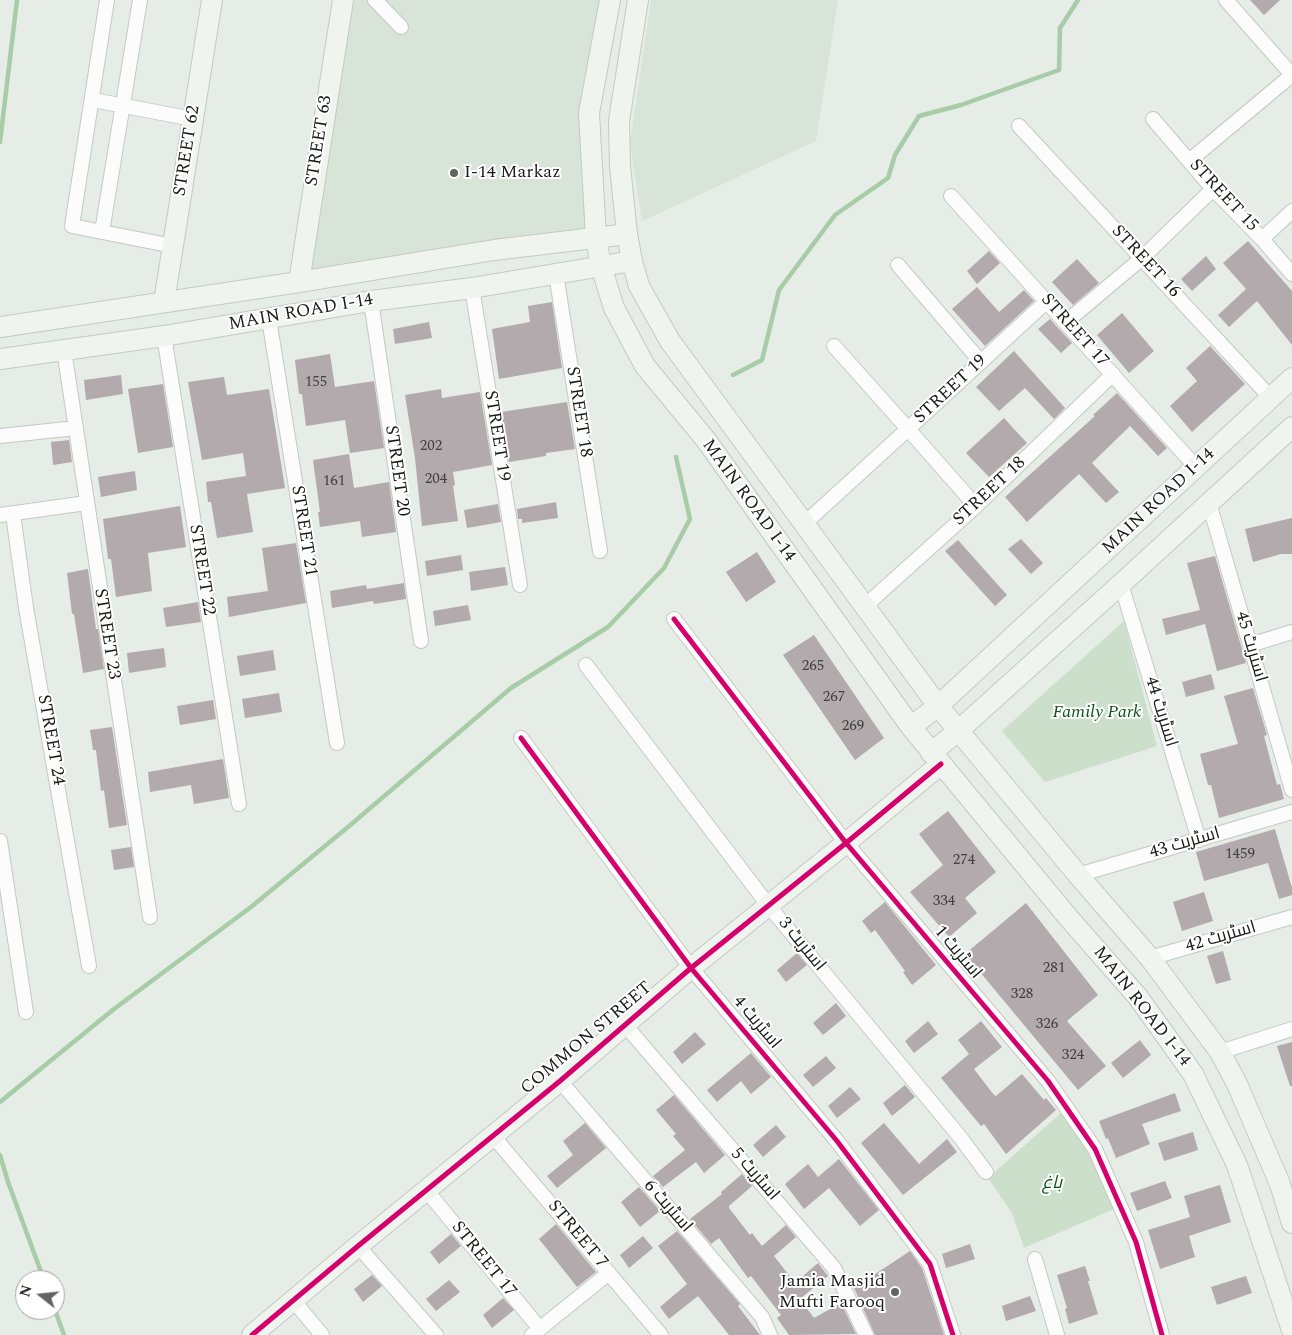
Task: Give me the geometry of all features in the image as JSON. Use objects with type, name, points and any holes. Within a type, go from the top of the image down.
[{"type":"main road","name":"STREET 62","points":[[188,332],[173,301],[173,246],[212,0]]},
{"type":"main road","name":"STREET 63","points":[[299,282],[343,0]]},
{"type":"main road","name":"MAIN ROAD I-14","points":[[610,0],[588,113],[596,237],[601,266],[614,308],[645,366],[706,440],[911,728],[1067,916],[1138,997],[1193,1074],[1237,1165],[1292,1330]]},
{"type":"main road","name":"MAIN ROAD I-14","points":[[638,0],[619,121],[620,166],[627,234],[639,286],[670,341],[938,706],[1078,875],[1150,958],[1220,1052],[1237,1084],[1280,1184],[1292,1223]]},
{"type":"main road","name":"MAIN ROAD I-14","points":[[0,327],[299,282],[494,250],[627,234]]},
{"type":"main road","name":"MAIN ROAD I-14","points":[[0,359],[164,336],[371,301],[472,288],[632,261]]},
{"type":"main road","name":"MAIN ROAD I-14","points":[[911,728],[938,706],[1292,378]]},
{"type":"main road","name":"MAIN ROAD I-14","points":[[936,759],[958,731],[1291,431]]},
{"type":"main road","name":"COMMON STREET","points":[[252,1335],[560,1081],[691,968],[846,843],[936,759]]},
{"type":"street","points":[[107,0],[72,226],[173,246]]},
{"type":"street","points":[[102,232],[140,0]]},
{"type":"street","points":[[375,0],[401,27]]},
{"type":"street","points":[[1189,161],[1292,75],[1226,0]]},
{"type":"street","points":[[93,100],[193,120]]},
{"type":"street","name":"STREET 15","points":[[1153,119],[1213,188],[1262,238],[1292,274]]},
{"type":"street","name":"STREET 16","points":[[1019,126],[1271,398]]},
{"type":"street","points":[[1066,322],[1142,258],[1213,188]]},
{"type":"street","name":"STREET 17","points":[[951,196],[1196,467]]},
{"type":"street","points":[[1262,238],[1292,211]]},
{"type":"street","points":[[898,265],[981,362]]},
{"type":"street","name":"STREET 18","points":[[556,274],[600,551]]},
{"type":"street","name":"STREET 19","points":[[472,288],[520,585]]},
{"type":"street","name":"STREET 20","points":[[371,301],[421,641]]},
{"type":"street","name":"STREET 19","points":[[976,506],[908,429],[1047,302]]},
{"type":"street","name":"STREET 21","points":[[269,319],[337,743]]},
{"type":"street","name":"STREET 22","points":[[164,336],[238,804]]},
{"type":"street","points":[[804,524],[908,429],[834,346]]},
{"type":"street","name":"STREET 23","points":[[64,350],[150,917]]},
{"type":"street","name":"STREET 18","points":[[865,606],[976,506],[1113,374]]},
{"type":"street","points":[[0,436],[76,428]]},
{"type":"street","points":[[7,514],[86,503]]},
{"type":"street","name":"اسٹریٹ 45","points":[[1209,503],[1292,790]]},
{"type":"street","name":"STREET 24","points":[[7,514],[28,617],[89,966]]},
{"type":"street","name":"اسٹریٹ 44","points":[[1121,584],[1198,840]]},
{"type":"street","name":"اسٹریٹ 1","points":[[674,619],[846,843],[1048,1081],[1095,1149],[1136,1242],[1162,1335]]},
{"type":"street","points":[[1250,645],[1292,632]]},
{"type":"street","name":"اسٹریٹ 3","points":[[586,666],[768,905],[960,1137],[986,1172]]},
{"type":"street","name":"اسٹریٹ 4","points":[[521,738],[691,968],[837,1140],[930,1264],[953,1335]]},
{"type":"street","name":"اسٹریٹ 43","points":[[1078,875],[1292,812]]},
{"type":"street","points":[[0,841],[26,1012]]},
{"type":"street","name":"اسٹریٹ 42","points":[[1150,958],[1292,917]]},
{"type":"street","name":"اسٹریٹ 5","points":[[625,1025],[834,1268],[866,1335]]},
{"type":"street","points":[[1220,1052],[1292,1029]]},
{"type":"street","name":"اسٹریٹ 6","points":[[560,1081],[762,1317],[770,1335]]},
{"type":"street","name":"STREET 7","points":[[493,1136],[661,1335]]},
{"type":"street","name":"STREET 17","points":[[426,1191],[536,1332]]},
{"type":"street","points":[[358,1246],[436,1335]]},
{"type":"street","points":[[1035,1259],[1057,1335]]},
{"type":"street","points":[[536,1332],[609,1273]]},
{"type":"street","points":[[293,1300],[322,1335]]},
{"type":"shaded area","name":"I-14 Markaz","points":[[351,0],[602,0],[581,117],[585,229],[309,271]]},
{"type":"shaded area","points":[[651,0],[838,0],[816,141],[642,221],[630,144]]},
{"type":"green space","name":"Family Park","points":[[1124,621],[1157,746],[1045,782],[1002,731]]},
{"type":"green space","name":"باغ","points":[[1063,1111],[1090,1152],[1114,1209],[1024,1248],[1012,1213],[988,1178]]},
{"type":"building","points":[[1250,0],[1280,0],[1264,15]]},
{"type":"building","points":[[1248,241],[1292,291],[1292,345],[1257,301],[1229,327],[1218,315],[1246,289],[1223,263]]},
{"type":"building","points":[[989,251],[1000,263],[977,284],[967,271]]},
{"type":"building","points":[[1206,256],[1216,269],[1192,291],[1181,279]]},
{"type":"building","points":[[1077,259],[1099,283],[1073,305],[1052,282]]},
{"type":"building","points":[[977,287],[999,312],[1024,290],[1034,301],[985,346],[952,309]]},
{"type":"building","points":[[552,302],[562,368],[499,379],[492,329],[530,322],[528,306]]},
{"type":"building","points":[[1122,313],[1154,351],[1129,373],[1097,335]]},
{"type":"building","points":[[1050,319],[1072,343],[1061,353],[1038,329]]},
{"type":"building","points":[[429,322],[432,338],[395,344],[393,329]]},
{"type":"building","points":[[1210,346],[1245,384],[1192,432],[1170,406],[1197,381],[1186,368]]},
{"type":"building","points":[[1014,351],[1065,408],[1054,419],[1025,388],[999,411],[976,387]]},
{"type":"building","points":[[330,354],[335,387],[374,381],[384,448],[350,453],[345,420],[306,426],[302,394],[299,394],[295,360]]},
{"type":"building","points":[[121,375],[123,394],[86,400],[84,380]]},
{"type":"building","points":[[224,377],[227,395],[269,389],[285,488],[247,494],[253,532],[217,538],[211,502],[208,502],[206,482],[246,476],[243,453],[202,460],[188,382]]},
{"type":"building","points":[[163,384],[173,447],[138,453],[128,389]]},
{"type":"building","points":[[441,389],[442,398],[480,392],[492,465],[453,472],[458,521],[422,526],[415,458],[405,395]]},
{"type":"building","points":[[1117,393],[1167,448],[1158,456],[1130,426],[1092,463],[1119,492],[1106,503],[1079,474],[1027,522],[1005,497],[1095,416],[1093,415]]},
{"type":"building","points":[[567,402],[575,449],[546,453],[546,456],[509,462],[501,412]]},
{"type":"building","points":[[1004,418],[1027,443],[989,477],[966,453]]},
{"type":"building","points":[[69,440],[72,462],[53,465],[51,442]]},
{"type":"building","points":[[349,454],[354,488],[389,482],[396,532],[362,537],[360,521],[320,527],[318,512],[320,512],[313,460]]},
{"type":"building","points":[[135,471],[137,490],[101,497],[98,477]]},
{"type":"building","points":[[556,502],[558,518],[522,523],[522,519],[518,519],[517,509]]},
{"type":"building","points":[[498,504],[501,522],[467,528],[464,510]]},
{"type":"building","points":[[180,506],[186,547],[148,553],[152,591],[116,597],[111,559],[108,559],[103,519]]},
{"type":"building","points":[[1292,518],[1292,554],[1281,554],[1253,562],[1245,529]]},
{"type":"building","points":[[1021,539],[1043,563],[1031,574],[1008,549]]},
{"type":"building","points":[[958,540],[1007,595],[995,606],[945,551]]},
{"type":"building","points":[[296,543],[306,603],[229,617],[227,597],[268,591],[262,548]]},
{"type":"building","points":[[757,552],[776,582],[746,602],[726,572]]},
{"type":"building","points":[[461,555],[463,570],[427,576],[425,561]]},
{"type":"building","points":[[1215,556],[1246,663],[1217,671],[1205,624],[1166,635],[1162,619],[1200,610],[1187,563]]},
{"type":"building","points":[[505,567],[508,585],[471,591],[469,572]]},
{"type":"building","points":[[88,569],[96,629],[98,629],[104,669],[83,673],[74,614],[72,614],[67,573]]},
{"type":"building","points":[[404,583],[406,599],[374,604],[373,601],[332,608],[330,591],[366,585],[367,589]]},
{"type":"building","points":[[198,602],[201,622],[166,627],[163,608]]},
{"type":"building","points":[[468,605],[471,620],[435,626],[433,611]]},
{"type":"building","points":[[814,635],[884,738],[855,760],[783,655]]},
{"type":"building","points":[[164,648],[166,667],[129,673],[127,653]]},
{"type":"building","points":[[273,650],[276,670],[240,676],[237,656]]},
{"type":"building","points":[[1211,674],[1215,689],[1186,697],[1182,682]]},
{"type":"building","points":[[1253,688],[1267,735],[1264,736],[1277,785],[1280,784],[1284,799],[1219,818],[1211,785],[1208,785],[1200,754],[1238,744],[1224,696]]},
{"type":"building","points":[[279,693],[282,712],[245,718],[242,699]]},
{"type":"building","points":[[213,700],[216,719],[180,725],[177,706]]},
{"type":"building","points":[[112,727],[127,825],[109,828],[104,790],[101,791],[96,750],[93,750],[90,730]]},
{"type":"building","points":[[223,759],[229,798],[194,804],[191,785],[150,792],[148,772]]},
{"type":"building","points":[[948,811],[996,872],[965,898],[977,913],[949,937],[910,892],[943,865],[919,834]]},
{"type":"building","points":[[1275,829],[1292,888],[1292,895],[1279,899],[1268,863],[1204,881],[1196,852]]},
{"type":"building","points":[[131,847],[134,867],[114,870],[111,850]]},
{"type":"building","points":[[1204,892],[1213,921],[1182,931],[1173,902]]},
{"type":"building","points":[[885,902],[936,965],[912,985],[903,972],[905,971],[875,930],[871,933],[862,921]]},
{"type":"building","points":[[1026,903],[1098,995],[1067,1021],[1106,1066],[1078,1090],[965,954]]},
{"type":"building","points":[[1223,951],[1231,980],[1216,984],[1207,956]]},
{"type":"building","points":[[797,953],[807,965],[786,982],[777,970]]},
{"type":"building","points":[[836,1003],[846,1016],[823,1035],[813,1023]]},
{"type":"building","points":[[928,1021],[938,1034],[914,1053],[905,1041]]},
{"type":"building","points":[[981,1021],[1002,1047],[974,1069],[994,1095],[996,1096],[1022,1074],[1044,1100],[1046,1098],[1056,1110],[1006,1154],[984,1124],[981,1126],[941,1078],[969,1054],[958,1040]]},
{"type":"building","points":[[695,1032],[706,1044],[682,1064],[673,1052]]},
{"type":"building","points":[[1140,1040],[1151,1055],[1123,1078],[1111,1063]]},
{"type":"building","points":[[1292,1042],[1292,1086],[1290,1086],[1277,1046]]},
{"type":"building","points":[[751,1053],[771,1077],[751,1094],[741,1081],[717,1102],[707,1090]]},
{"type":"building","points":[[826,1056],[836,1068],[813,1087],[803,1075]]},
{"type":"building","points":[[905,1085],[915,1097],[892,1116],[883,1103]]},
{"type":"building","points":[[850,1087],[861,1099],[837,1118],[828,1106]]},
{"type":"building","points":[[1175,1093],[1181,1111],[1142,1124],[1150,1144],[1116,1158],[1099,1121]]},
{"type":"building","points":[[674,1095],[725,1155],[704,1173],[696,1162],[663,1187],[653,1176],[685,1150],[673,1136],[676,1134],[656,1110]]},
{"type":"building","points":[[585,1123],[606,1148],[557,1188],[547,1176],[573,1155],[563,1141]]},
{"type":"building","points":[[884,1123],[919,1164],[947,1139],[957,1152],[903,1195],[861,1143]]},
{"type":"building","points":[[776,1125],[786,1137],[763,1157],[753,1145]]},
{"type":"building","points":[[1193,1132],[1198,1150],[1164,1161],[1158,1143]]},
{"type":"building","points":[[839,1159],[879,1210],[860,1226],[829,1188],[804,1209],[785,1184],[808,1164],[818,1177]]},
{"type":"building","points":[[742,1174],[752,1186],[729,1208],[750,1235],[752,1233],[762,1246],[786,1225],[796,1237],[774,1256],[795,1283],[818,1263],[828,1276],[800,1299],[814,1318],[841,1303],[856,1334],[789,1335],[777,1318],[781,1315],[751,1276],[748,1278],[719,1238],[711,1244],[690,1219],[722,1194],[721,1192]]},
{"type":"building","points":[[1165,1181],[1172,1198],[1137,1211],[1130,1193]]},
{"type":"building","points":[[1220,1185],[1231,1222],[1189,1236],[1195,1257],[1160,1269],[1148,1230],[1190,1217],[1184,1196]]},
{"type":"building","points":[[639,1187],[660,1211],[640,1227],[621,1202]]},
{"type":"building","points":[[556,1224],[596,1272],[577,1287],[539,1239]]},
{"type":"building","points":[[677,1231],[740,1304],[738,1306],[760,1335],[729,1335],[698,1296],[669,1319],[660,1307],[687,1284],[658,1246]]},
{"type":"building","points":[[451,1234],[461,1246],[439,1264],[430,1252]]},
{"type":"building","points":[[643,1236],[653,1248],[629,1268],[620,1255]]},
{"type":"building","points":[[970,1244],[975,1259],[946,1268],[942,1254]]},
{"type":"building","name":"Jamia Masjid Mufti Farooq","points":[[910,1251],[922,1268],[944,1335],[875,1335],[854,1288]]},
{"type":"building","points":[[1085,1266],[1098,1314],[1069,1324],[1065,1309],[1067,1308],[1057,1275]]},
{"type":"building","points":[[372,1275],[382,1286],[363,1302],[354,1289]]},
{"type":"building","points":[[1246,1276],[1252,1293],[1217,1305],[1211,1287]]},
{"type":"building","points":[[449,1280],[460,1292],[436,1311],[426,1299]]},
{"type":"building","points":[[1030,1296],[1036,1311],[1006,1321],[1002,1306]]},
{"type":"building","points":[[503,1298],[514,1310],[492,1328],[483,1315]]},
{"type":"waterway","points":[[0,142],[17,0]]},
{"type":"waterway","points":[[733,375],[762,360],[779,290],[835,215],[888,178],[895,155],[919,116],[961,105],[1059,70],[1060,28],[1078,0]]},
{"type":"waterway","points":[[0,1102],[114,1009],[251,907],[511,688],[608,627],[664,568],[690,519],[676,457]]},
{"type":"waterway","points":[[0,1155],[40,1270]]},
{"type":"waterway","points":[[59,1320],[64,1335]]},
{"type":"cycle path","points":[[674,619],[846,843],[1048,1081],[1095,1149],[1136,1242],[1162,1335]]},
{"type":"cycle path","points":[[521,738],[691,968],[837,1141],[930,1264],[953,1335]]},
{"type":"cycle path","points":[[252,1335],[560,1081],[691,968],[941,764]]},
{"type":"place","name":"I-14 Markaz","points":[[454,173]]},
{"type":"place","name":"Jamia Masjid Mufti Farooq","points":[[895,1292]]}]
